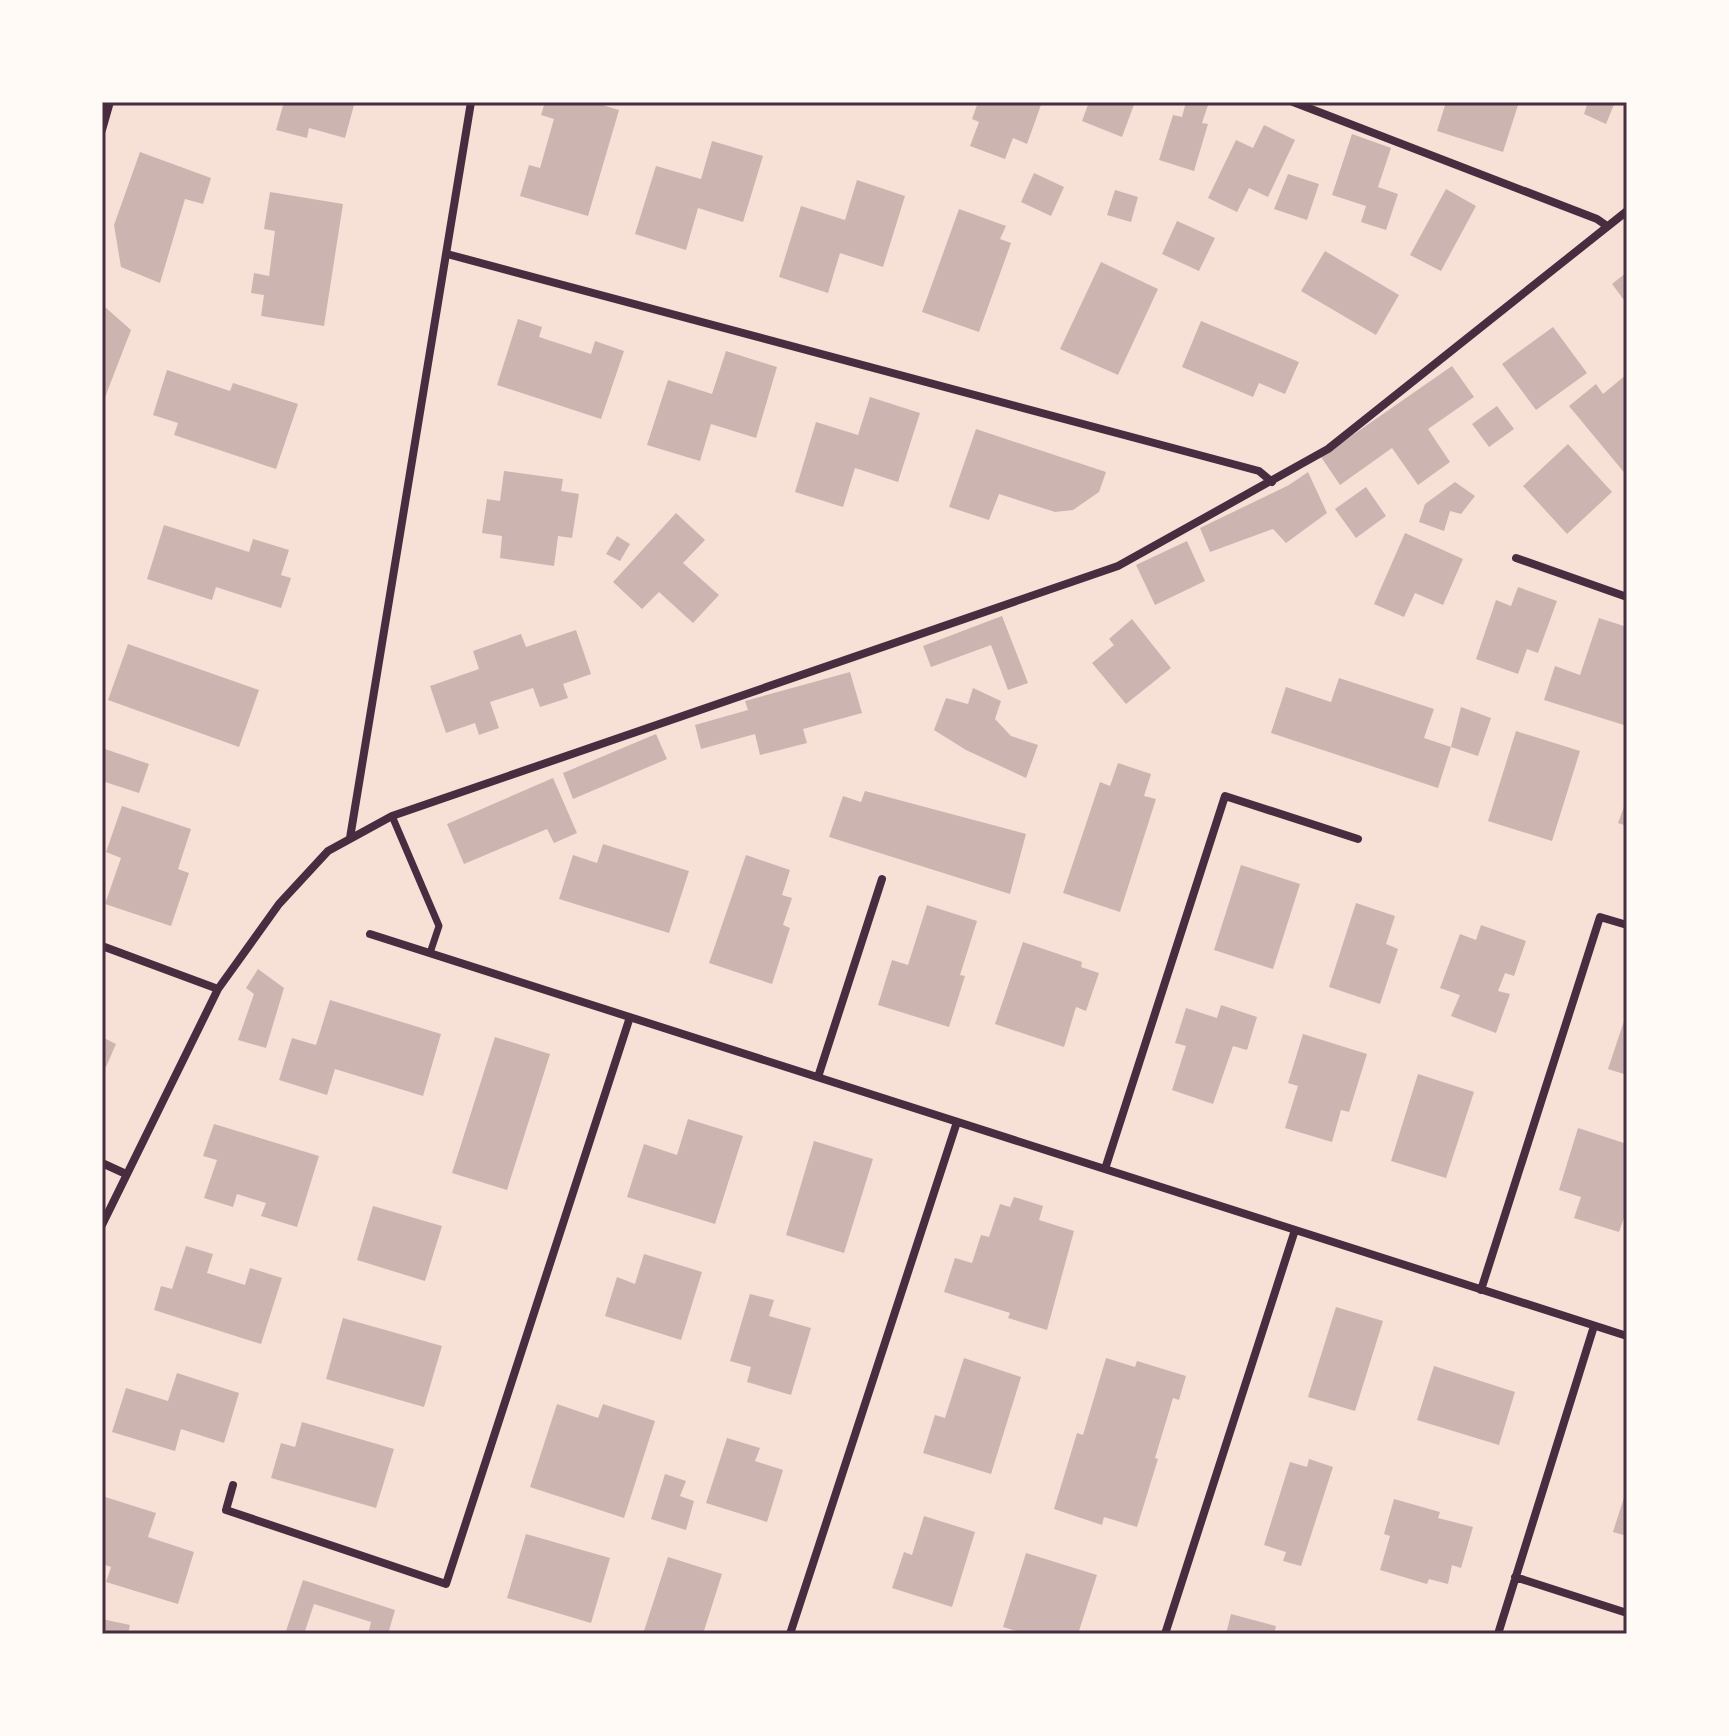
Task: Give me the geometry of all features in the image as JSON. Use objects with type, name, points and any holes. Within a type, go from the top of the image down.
[{"type":"street","points":[[102,130],[110,102]]},
{"type":"street","points":[[350,838],[471,102]]},
{"type":"street","points":[[1293,102],[1597,219],[1607,226]]},
{"type":"street","points":[[102,1225],[218,989],[279,904],[328,851],[392,816],[1118,566],[1328,449],[1627,211]]},
{"type":"street","points":[[447,254],[1259,471],[1272,482]]},
{"type":"street","points":[[1516,558],[1625,594]]},
{"type":"street","points":[[1105,1169],[1225,796],[1358,839]]},
{"type":"street","points":[[392,816],[439,926],[430,953]]},
{"type":"street","points":[[818,1077],[882,879]]},
{"type":"street","points":[[1481,1290],[1600,917],[1627,925]]},
{"type":"street","points":[[370,934],[1627,1336]]},
{"type":"street","points":[[102,946],[218,989]]},
{"type":"street","points":[[233,1485],[226,1510],[446,1584],[630,1017]]},
{"type":"street","points":[[790,1634],[957,1122]]},
{"type":"street","points":[[102,1163],[126,1174]]},
{"type":"street","points":[[1165,1634],[1295,1230]]},
{"type":"street","points":[[1498,1634],[1594,1326]]},
{"type":"street","points":[[1515,1577],[1627,1613]]},
{"type":"building","points":[[284,102],[345,102],[354,105],[345,138],[309,128],[307,138],[276,130]]},
{"type":"building","points":[[545,102],[592,102],[619,110],[588,216],[520,196],[529,165],[540,168],[554,119],[541,115]]},
{"type":"building","points":[[978,102],[1042,102],[1027,144],[1013,138],[1005,159],[970,146],[979,122],[972,119]]},
{"type":"building","points":[[1089,102],[1135,102],[1122,137],[1082,121]]},
{"type":"building","points":[[1186,102],[1209,102],[1202,123],[1208,124],[1194,171],[1159,160],[1173,115],[1182,117]]},
{"type":"building","points":[[1446,102],[1519,102],[1503,152],[1437,131]]},
{"type":"building","points":[[1588,102],[1615,102],[1606,124],[1584,114]]},
{"type":"building","points":[[1264,125],[1295,140],[1268,197],[1249,188],[1237,212],[1208,198],[1236,140],[1253,148]]},
{"type":"building","points":[[1352,134],[1391,148],[1378,187],[1398,194],[1386,230],[1361,222],[1366,206],[1332,195]]},
{"type":"building","points":[[712,141],[763,156],[743,222],[698,208],[686,250],[635,234],[656,166],[701,179]]},
{"type":"building","points":[[140,152],[211,178],[203,204],[185,199],[160,283],[121,267],[114,225]]},
{"type":"building","points":[[1034,173],[1064,187],[1051,216],[1021,202]]},
{"type":"building","points":[[1288,174],[1319,184],[1307,220],[1274,209]]},
{"type":"building","points":[[857,180],[905,196],[883,267],[840,253],[828,293],[779,277],[801,206],[845,220]]},
{"type":"building","points":[[1446,189],[1476,206],[1441,271],[1410,255]]},
{"type":"building","points":[[1115,190],[1138,197],[1131,222],[1107,215]]},
{"type":"building","points":[[270,192],[343,204],[324,326],[261,316],[264,295],[251,293],[254,273],[269,276],[275,231],[264,229]]},
{"type":"building","points":[[959,209],[1006,226],[1000,239],[1011,243],[979,332],[922,312]]},
{"type":"building","points":[[1177,221],[1215,238],[1199,271],[1162,254]]},
{"type":"building","points":[[1325,251],[1399,295],[1376,335],[1301,291]]},
{"type":"building","points":[[1101,262],[1158,289],[1118,375],[1060,349]]},
{"type":"building","points":[[1627,272],[1627,304],[1612,284]]},
{"type":"building","points":[[105,307],[131,330],[102,405],[102,316]]},
{"type":"building","points":[[518,319],[542,327],[539,337],[591,354],[595,341],[624,351],[601,419],[497,385]]},
{"type":"building","points":[[1201,321],[1299,362],[1285,394],[1259,383],[1253,397],[1182,367]]},
{"type":"building","points":[[1553,327],[1587,373],[1536,410],[1502,364]]},
{"type":"building","points":[[726,351],[777,367],[756,438],[711,424],[700,461],[647,445],[668,380],[712,394]]},
{"type":"building","points":[[1452,366],[1474,397],[1428,429],[1450,462],[1418,485],[1392,448],[1340,485],[1321,457]]},
{"type":"building","points":[[167,370],[230,391],[233,383],[298,404],[276,469],[174,435],[178,423],[153,415]]},
{"type":"building","points":[[1627,374],[1627,416],[1624,419],[1627,423],[1627,476],[1569,406],[1596,384],[1603,394]]},
{"type":"building","points":[[870,397],[920,413],[898,482],[855,468],[843,507],[795,492],[816,422],[858,435]]},
{"type":"building","points":[[1497,406],[1514,429],[1489,447],[1472,424]]},
{"type":"building","points":[[976,429],[1106,472],[1099,492],[1073,510],[1055,512],[999,494],[989,520],[949,507]]},
{"type":"building","points":[[1568,444],[1612,492],[1567,534],[1523,486]]},
{"type":"building","points":[[504,471],[563,479],[561,491],[579,494],[572,538],[558,536],[554,566],[500,558],[502,536],[482,533],[487,499],[500,501]]},
{"type":"building","points":[[1308,472],[1327,513],[1286,543],[1273,529],[1210,552],[1200,528],[1289,485]]},
{"type":"building","points":[[1455,482],[1475,496],[1461,514],[1450,511],[1444,531],[1419,522],[1425,504]]},
{"type":"building","points":[[1366,487],[1386,516],[1356,538],[1335,509]]},
{"type":"building","points":[[676,513],[705,540],[683,563],[719,595],[693,623],[659,592],[642,609],[613,582]]},
{"type":"building","points":[[164,525],[249,552],[253,539],[289,550],[281,575],[291,578],[281,608],[216,587],[212,600],[147,579]]},
{"type":"building","points":[[1405,533],[1463,559],[1443,605],[1415,593],[1404,617],[1374,604]]},
{"type":"building","points":[[617,536],[630,544],[620,561],[606,554]]},
{"type":"building","points":[[1187,541],[1205,581],[1155,605],[1136,565]]},
{"type":"building","points":[[1518,587],[1557,601],[1538,653],[1527,649],[1518,674],[1476,659],[1496,600],[1511,606]]},
{"type":"building","points":[[1002,616],[1028,683],[1008,690],[991,645],[931,667],[923,646]]},
{"type":"building","points":[[1599,618],[1627,627],[1627,726],[1544,700],[1555,666],[1580,675]]},
{"type":"building","points":[[1132,619],[1171,668],[1126,704],[1092,663],[1114,645],[1109,639]]},
{"type":"building","points":[[576,630],[591,674],[563,684],[568,698],[540,707],[533,688],[490,702],[499,728],[479,735],[475,723],[446,733],[430,686],[479,669],[473,651],[521,634],[526,647]]},
{"type":"building","points":[[128,644],[259,690],[239,747],[108,700]]},
{"type":"building","points":[[850,672],[862,713],[803,729],[807,743],[760,755],[755,734],[701,749],[695,725],[748,710],[745,701]]},
{"type":"building","points":[[1339,678],[1434,709],[1424,738],[1451,747],[1438,788],[1271,733],[1286,687],[1331,702]]},
{"type":"building","points":[[973,688],[1001,701],[995,719],[1011,736],[1038,745],[1026,778],[966,750],[934,730],[946,698],[968,704]]},
{"type":"building","points":[[1461,707],[1491,718],[1478,756],[1451,747]]},
{"type":"building","points":[[1516,731],[1580,751],[1552,841],[1488,821]]},
{"type":"building","points":[[656,734],[667,759],[573,799],[563,773]]},
{"type":"building","points":[[102,748],[149,764],[139,793],[102,781]]},
{"type":"building","points":[[1118,763],[1151,774],[1144,796],[1156,799],[1120,912],[1063,893],[1100,782],[1110,786]]},
{"type":"building","points":[[553,778],[577,833],[554,843],[547,829],[464,864],[447,824]]},
{"type":"building","points":[[865,791],[1026,834],[1010,894],[829,837],[843,796],[861,802]]},
{"type":"building","points":[[1627,798],[1627,826],[1618,823]]},
{"type":"building","points":[[122,806],[191,829],[178,869],[189,873],[171,926],[105,904],[121,858],[106,852]]},
{"type":"building","points":[[603,844],[689,871],[669,933],[559,899],[573,855],[597,863]]},
{"type":"building","points":[[746,855],[790,870],[782,895],[792,898],[783,925],[790,928],[772,984],[709,963]]},
{"type":"building","points":[[1241,865],[1300,884],[1273,969],[1214,950]]},
{"type":"building","points":[[1356,903],[1395,916],[1386,944],[1398,949],[1380,1004],[1329,987]]},
{"type":"building","points":[[927,905],[977,921],[960,975],[965,976],[949,1027],[878,1005],[892,960],[908,965]]},
{"type":"building","points":[[1481,925],[1526,941],[1514,976],[1505,973],[1498,991],[1510,994],[1496,1033],[1451,1016],[1460,995],[1440,988],[1460,934],[1476,940]]},
{"type":"building","points":[[1023,942],[1082,962],[1081,967],[1099,973],[1086,1011],[1076,1007],[1064,1047],[995,1024]]},
{"type":"building","points":[[258,969],[284,988],[266,1048],[238,1040],[254,994],[246,988]]},
{"type":"building","points":[[330,1000],[441,1034],[423,1096],[335,1069],[327,1095],[279,1080],[292,1038],[316,1045]]},
{"type":"building","points":[[1221,1005],[1257,1017],[1247,1050],[1233,1046],[1213,1104],[1172,1090],[1186,1046],[1175,1043],[1186,1008],[1217,1018]]},
{"type":"building","points":[[1627,1012],[1627,1075],[1608,1069]]},
{"type":"building","points":[[1303,1034],[1367,1054],[1349,1112],[1341,1110],[1332,1142],[1285,1128],[1298,1086],[1288,1083]]},
{"type":"building","points":[[102,1037],[116,1044],[106,1067],[102,1065]]},
{"type":"building","points":[[495,1037],[550,1054],[507,1190],[452,1173]]},
{"type":"building","points":[[1418,1074],[1474,1092],[1446,1178],[1391,1161]]},
{"type":"building","points":[[688,1119],[743,1136],[715,1224],[627,1197],[644,1144],[677,1155]]},
{"type":"building","points":[[214,1124],[319,1156],[297,1227],[261,1216],[266,1203],[237,1194],[233,1207],[204,1198],[217,1160],[203,1156]]},
{"type":"building","points":[[1578,1128],[1627,1144],[1627,1209],[1619,1232],[1574,1218],[1581,1197],[1559,1190]]},
{"type":"building","points":[[814,1141],[873,1159],[844,1253],[786,1235]]},
{"type":"building","points":[[1014,1197],[1043,1206],[1039,1220],[1074,1231],[1047,1330],[1008,1318],[1010,1313],[944,1292],[955,1258],[972,1263],[981,1235],[989,1237],[1000,1204],[1010,1207]]},
{"type":"building","points":[[373,1206],[442,1226],[425,1281],[357,1260]]},
{"type":"building","points":[[186,1246],[213,1254],[207,1273],[245,1285],[250,1268],[282,1278],[261,1344],[154,1310],[161,1286],[172,1289]]},
{"type":"building","points":[[644,1254],[702,1272],[681,1340],[605,1316],[617,1277],[635,1284]]},
{"type":"building","points":[[750,1294],[774,1300],[769,1316],[811,1328],[791,1395],[747,1382],[751,1367],[730,1361]]},
{"type":"building","points":[[1336,1307],[1383,1321],[1355,1411],[1308,1397]]},
{"type":"building","points":[[343,1318],[442,1346],[424,1407],[326,1379]]},
{"type":"building","points":[[964,1358],[1021,1377],[991,1474],[923,1453],[935,1415],[945,1418]]},
{"type":"building","points":[[1106,1358],[1135,1367],[1137,1361],[1186,1376],[1179,1400],[1173,1398],[1137,1527],[1104,1517],[1102,1525],[1054,1509],[1077,1433],[1083,1435]]},
{"type":"building","points":[[1434,1366],[1515,1392],[1499,1445],[1417,1420]]},
{"type":"building","points":[[177,1373],[239,1393],[224,1443],[181,1429],[175,1451],[112,1432],[126,1388],[168,1401]]},
{"type":"building","points":[[557,1404],[598,1418],[603,1404],[655,1421],[624,1518],[530,1487]]},
{"type":"building","points":[[302,1422],[394,1449],[376,1508],[271,1478],[281,1443],[295,1447]]},
{"type":"building","points":[[727,1438],[760,1448],[755,1461],[783,1470],[767,1522],[706,1503]]},
{"type":"building","points":[[1309,1459],[1333,1467],[1301,1566],[1283,1561],[1286,1552],[1264,1545],[1290,1462],[1307,1467]]},
{"type":"building","points":[[665,1474],[686,1481],[680,1496],[694,1501],[686,1530],[651,1519]]},
{"type":"building","points":[[1627,1491],[1627,1536],[1613,1532]]},
{"type":"building","points":[[102,1496],[156,1513],[148,1537],[194,1552],[178,1604],[106,1582],[111,1567],[102,1564]]},
{"type":"building","points":[[1394,1499],[1440,1512],[1438,1518],[1473,1527],[1461,1568],[1452,1565],[1448,1584],[1429,1579],[1427,1584],[1380,1570],[1390,1536],[1384,1534]]},
{"type":"building","points":[[924,1516],[975,1532],[952,1607],[892,1588],[904,1552],[912,1555]]},
{"type":"building","points":[[526,1534],[610,1558],[591,1623],[507,1598]]},
{"type":"building","points":[[1026,1553],[1097,1575],[1078,1634],[1026,1634],[1003,1627]]},
{"type":"building","points":[[668,1557],[722,1574],[703,1634],[643,1634]]},
{"type":"building","points":[[303,1580],[395,1610],[388,1634],[368,1634],[371,1622],[314,1604],[304,1634],[285,1634]]},
{"type":"building","points":[[1231,1614],[1276,1626],[1274,1634],[1226,1634]]},
{"type":"building","points":[[102,1619],[130,1625],[128,1634],[102,1634]]}]
